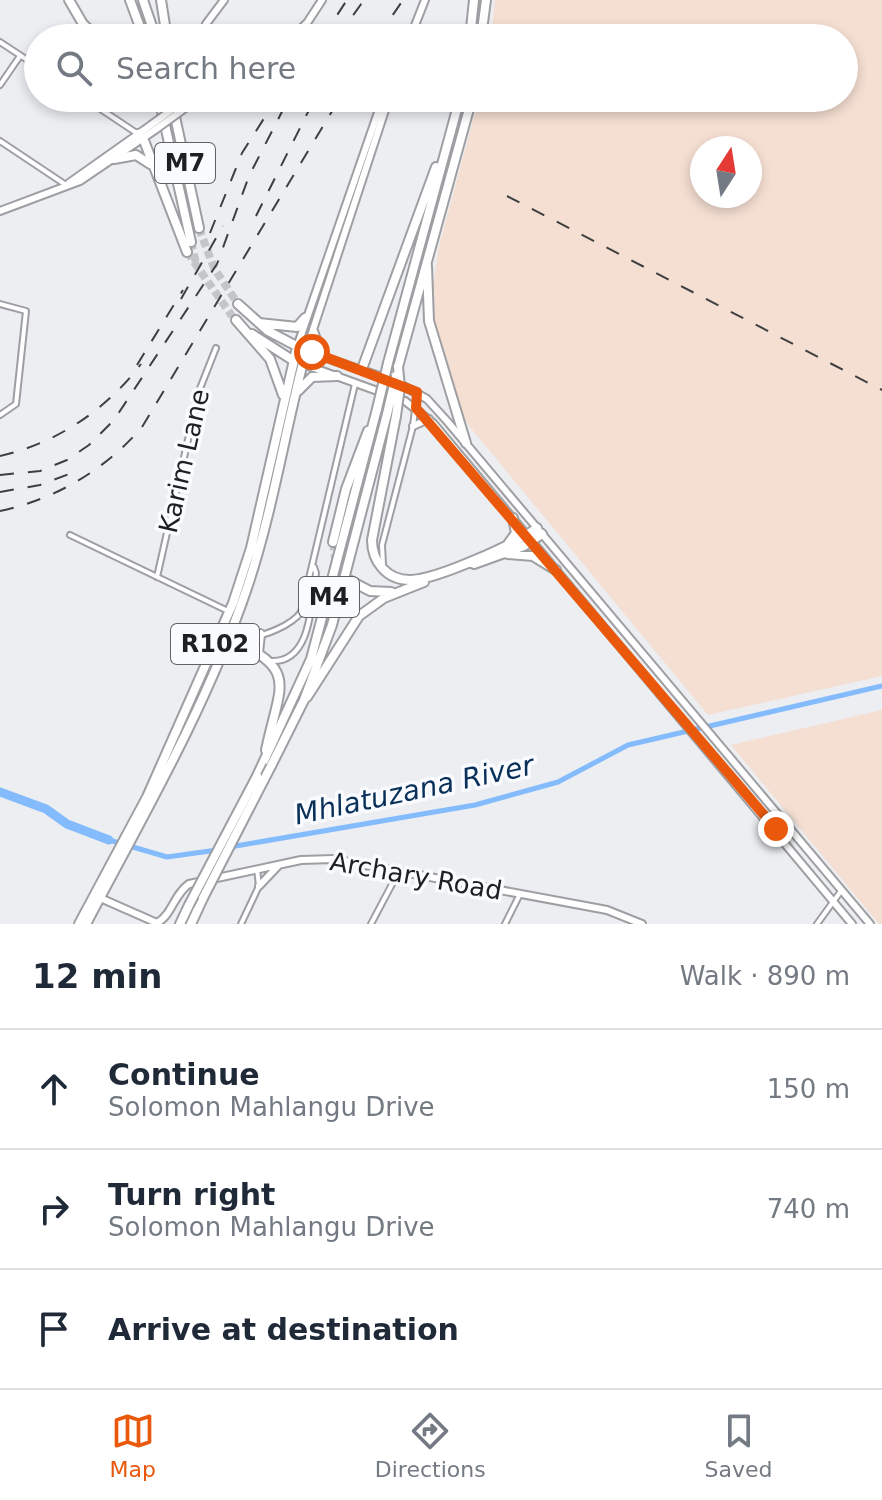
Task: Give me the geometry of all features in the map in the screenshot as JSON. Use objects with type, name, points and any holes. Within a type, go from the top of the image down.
[{"type":"highway","points":[[69,0],[83,24]]},
{"type":"highway","points":[[130,0],[139,24]]},
{"type":"highway","points":[[143,0],[151,24]]},
{"type":"highway","points":[[162,0],[165,24]]},
{"type":"highway","points":[[471,24],[474,0]]},
{"type":"highway","points":[[483,24],[486,0]]},
{"type":"highway","name":"M7","points":[[161,112],[191,242]]},
{"type":"highway","name":"M7","points":[[174,112],[199,228]]},
{"type":"highway","name":"M4","points":[[191,924],[267,764],[311,659],[456,112]]},
{"type":"highway","name":"M4","points":[[180,924],[257,776],[304,700],[332,625],[391,415],[398,367],[428,250],[468,112]]},
{"type":"highway","points":[[362,369],[410,230],[452,129]]},
{"type":"highway","points":[[141,136],[187,252]]},
{"type":"highway","points":[[114,159],[127,155],[144,158],[158,179]]},
{"type":"highway","points":[[428,250],[429,321],[466,443]]},
{"type":"highway","points":[[238,304],[258,323],[302,349]]},
{"type":"highway","points":[[284,400],[270,359],[234,318],[270,348],[303,364]]},
{"type":"highway","points":[[258,323],[297,327],[305,318]]},
{"type":"highway","name":"R102","points":[[268,495],[293,360],[302,349]]},
{"type":"highway","name":"R102","points":[[79,924],[150,798],[233,614],[245,583],[295,399],[303,364],[302,349]]},
{"type":"highway","points":[[295,399],[306,380],[337,376]]},
{"type":"highway","points":[[391,415],[372,540],[373,556],[384,570],[400,579],[414,580],[530,538]]},
{"type":"highway","points":[[333,542],[362,439],[372,423]]},
{"type":"highway","points":[[504,547],[516,533],[513,518]]},
{"type":"highway","points":[[304,700],[315,689],[351,624],[366,610],[396,592],[496,556],[540,531]]},
{"type":"highway","points":[[496,556],[526,554],[556,570]]},
{"type":"highway","points":[[349,580],[370,591],[396,592]]},
{"type":"highway","points":[[226,632],[270,661],[278,673],[281,693],[267,764]]},
{"type":"highway","name":"R102","points":[[204,679],[220,654],[226,632]]},
{"type":"highway","points":[[258,653],[260,634]]},
{"type":"highway","points":[[220,654],[248,647]]},
{"type":"highway","name":"R102","points":[[86,924],[97,896]]},
{"type":"main road","points":[[206,24],[224,0]]},
{"type":"main road","points":[[306,24],[322,0]]},
{"type":"main road","points":[[416,24],[425,0]]},
{"type":"main road","points":[[0,211],[80,181],[114,159],[173,112]]},
{"type":"main road","points":[[302,349],[341,248],[347,218],[381,112]]},
{"type":"main road","points":[[66,185],[141,136]]},
{"type":"main road","points":[[302,349],[305,318],[333,245],[347,218]]},
{"type":"main road","points":[[333,245],[341,248]]},
{"type":"main road","points":[[314,324],[315,341],[324,357]]},
{"type":"main road","points":[[302,349],[417,392],[466,443],[870,924]]},
{"type":"main road","points":[[303,364],[356,382],[416,408],[429,419],[852,924]]},
{"type":"main road","points":[[413,426],[429,419]]},
{"type":"main road","name":"Archary Road","points":[[136,920],[160,922],[178,893],[189,884],[285,863],[333,859],[607,910],[640,924]]},
{"type":"main road","points":[[259,886],[272,870],[285,863]]},
{"type":"main road","points":[[97,896],[136,920]]},
{"type":"street","points":[[0,42],[24,58]]},
{"type":"street","points":[[0,85],[20,56]]},
{"type":"street","points":[[105,112],[141,136]]},
{"type":"street","points":[[0,141],[66,185]]},
{"type":"street","points":[[0,304],[26,311],[16,404],[0,415]]},
{"type":"street","name":"Karim Lane","points":[[157,577],[199,391],[216,348]]},
{"type":"street","points":[[298,617],[314,567],[356,382]]},
{"type":"street","points":[[384,570],[382,545],[413,426],[417,392]]},
{"type":"street","points":[[70,535],[233,614]]},
{"type":"street","points":[[270,661],[284,661],[296,655],[308,620],[316,573],[314,567]]},
{"type":"street","points":[[226,632],[246,636],[260,634],[298,617],[308,620]]},
{"type":"street","points":[[241,924],[259,886],[257,869]]},
{"type":"street","points":[[371,924],[399,871]]},
{"type":"street","points":[[817,924],[841,891]]},
{"type":"street","points":[[505,924],[520,894]]},
{"type":"shaded area","points":[[495,0],[882,0],[882,676],[708,715],[450,403],[431,297],[439,246],[475,112],[858,112],[858,24],[492,24]]},
{"type":"shaded area","points":[[882,710],[882,924],[879,924],[731,745]]},
{"type":"waterway","name":"Mhlatuzana River","points":[[230,847],[475,805],[558,782],[628,745],[882,686]]},
{"type":"waterway","name":"Mhlatuzana River","points":[[0,792],[46,809],[67,824],[109,840]]},
{"type":"waterway","name":"Mhlatuzana River","points":[[109,840],[167,857],[217,850]]},
{"type":"tunnel","points":[[199,228],[214,268],[238,304]]},
{"type":"tunnel","points":[[191,242],[197,267]]},
{"type":"tunnel","points":[[187,252],[232,316]]},
{"type":"tunnel","points":[[333,542],[335,558],[348,579]]},
{"type":"railway","points":[[331,24],[347,0]]},
{"type":"railway","points":[[347,24],[364,0]]},
{"type":"railway","points":[[387,24],[403,0]]},
{"type":"railway","points":[[210,233],[242,153],[268,112]]},
{"type":"railway","points":[[0,475],[40,471],[67,460],[89,445],[114,420],[217,264],[249,176],[282,112]]},
{"type":"railway","points":[[256,216],[308,112]]},
{"type":"railway","points":[[0,511],[41,499],[78,481],[112,457],[142,427],[332,112]]},
{"type":"railway","points":[[507,196],[882,390]]},
{"type":"railway","points":[[181,299],[223,226]]},
{"type":"railway","points":[[137,365],[183,290]]},
{"type":"railway","points":[[0,456],[41,443],[79,422],[112,396],[141,364]]},
{"type":"railway","points":[[0,492],[40,485],[77,471]]},
{"type":"route","points":[[312,352],[417,392],[416,408],[433,423],[776,829]]}]
